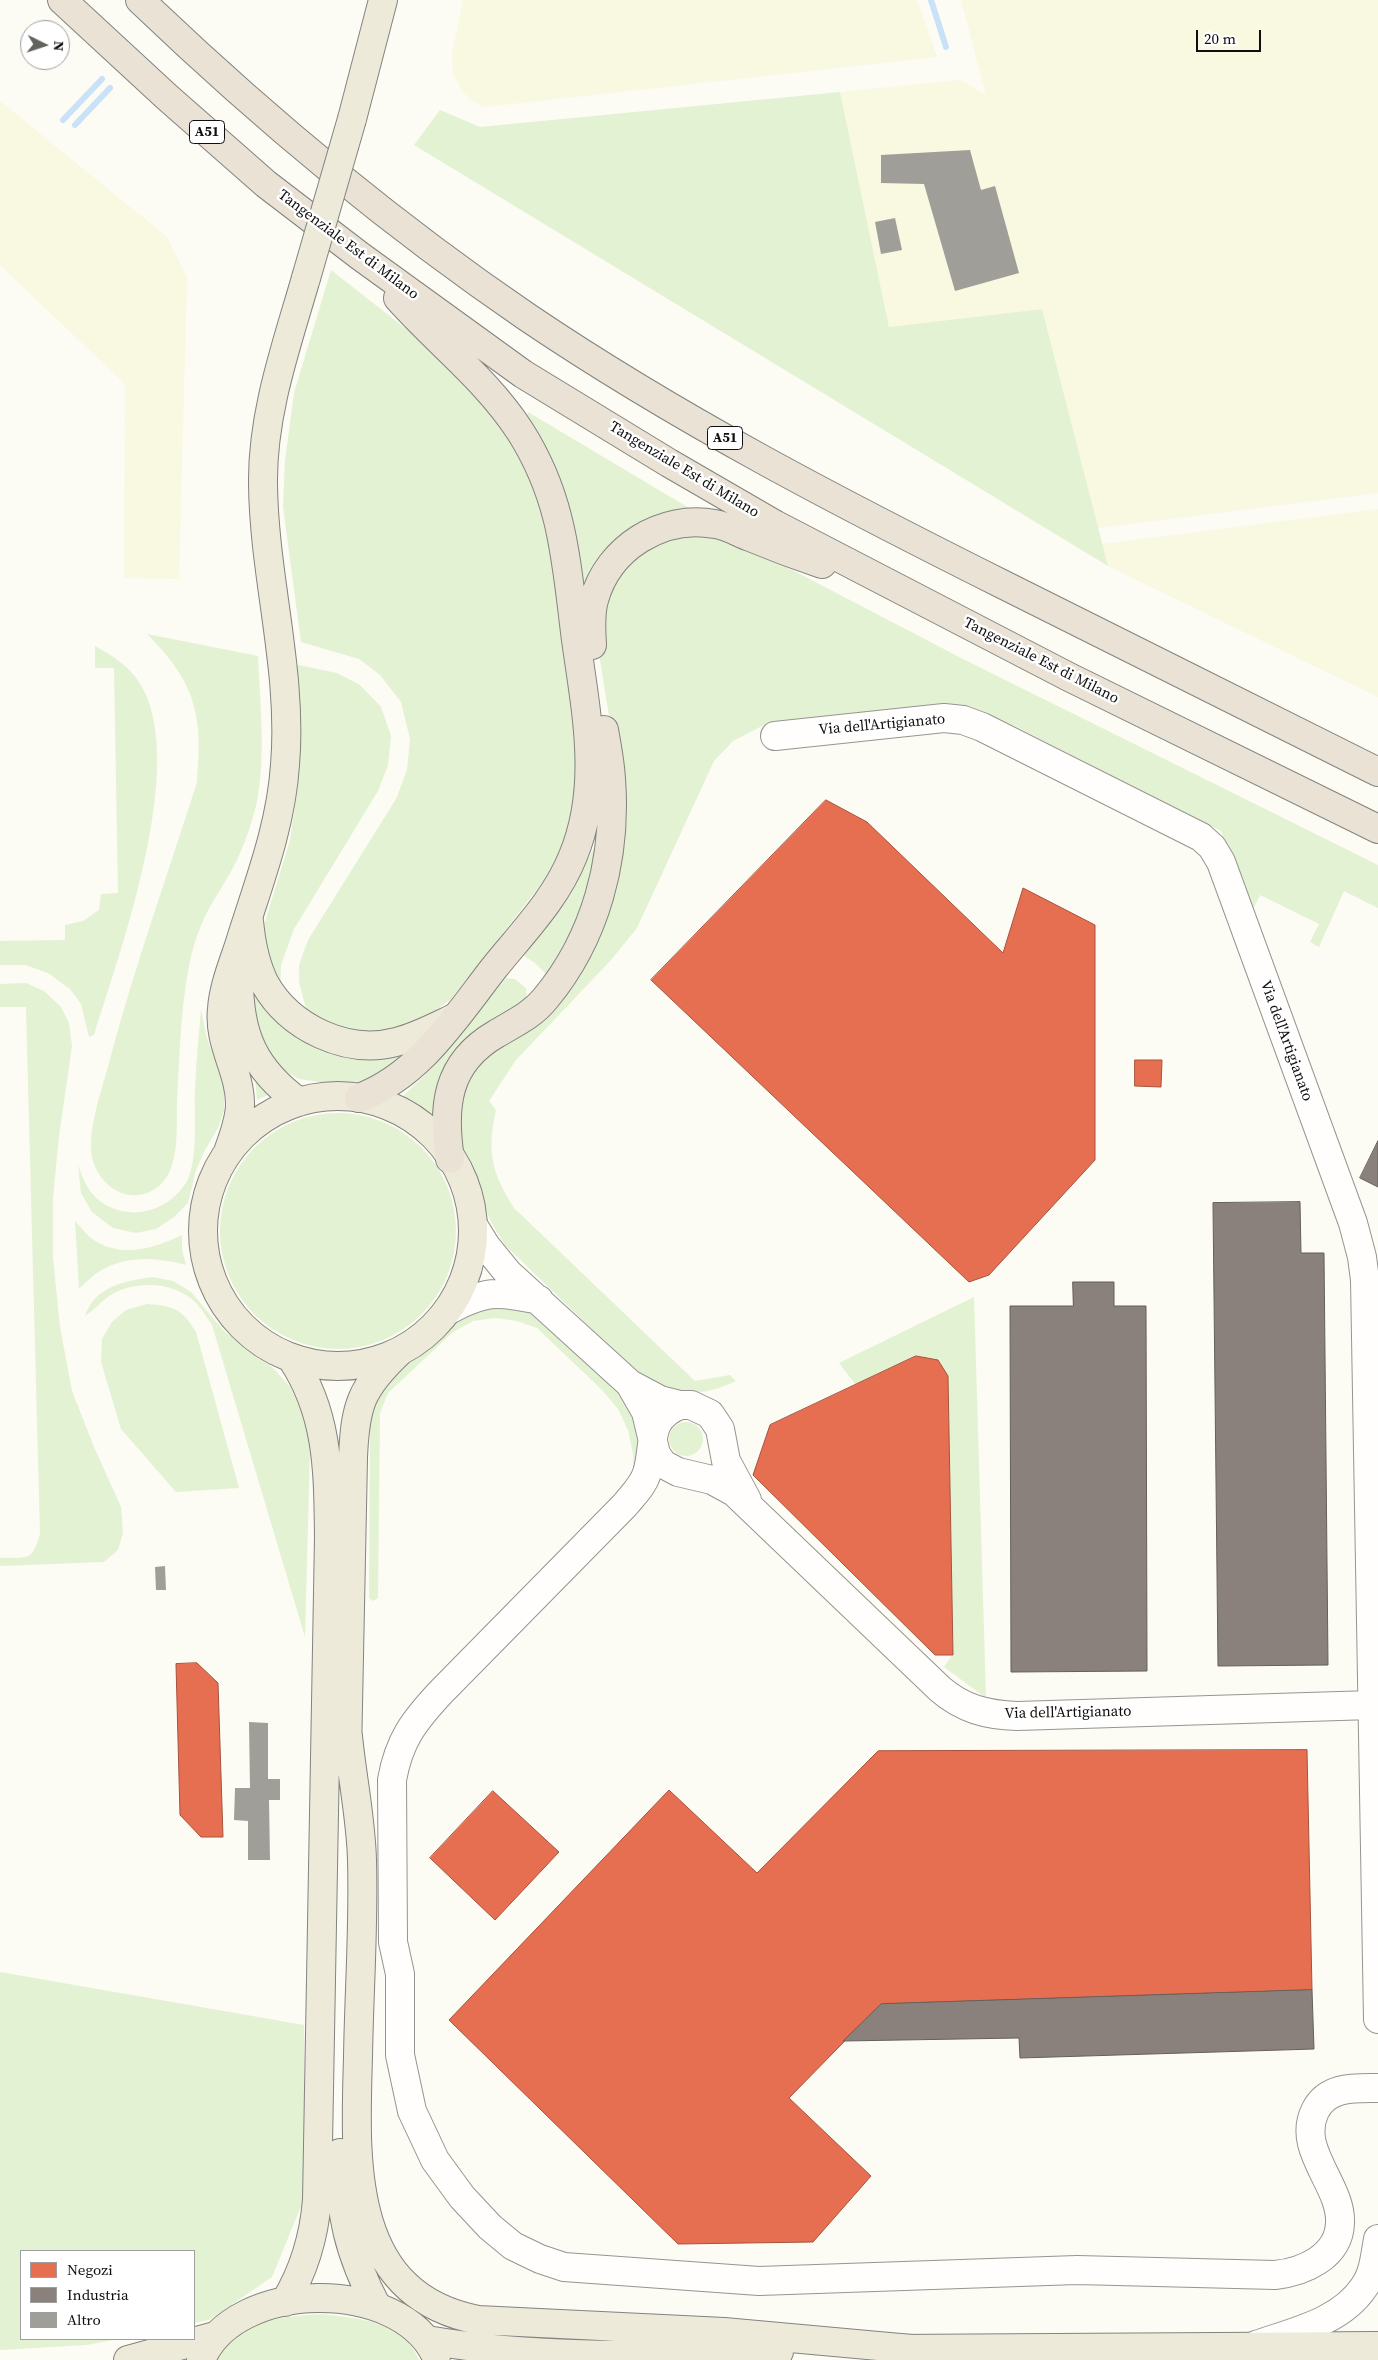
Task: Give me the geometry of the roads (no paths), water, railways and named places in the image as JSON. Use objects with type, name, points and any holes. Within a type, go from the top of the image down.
[{"type":"highway","name":"Tangenziale Est di Milano","points":[[62,0],[166,97],[266,184],[360,256],[523,374],[669,463],[776,525],[924,600],[1069,677],[1378,829]]},
{"type":"highway","name":"A51","points":[[140,0],[233,88],[386,216],[526,316],[593,360],[751,454],[842,504],[1378,772]]},
{"type":"highway","points":[[358,1098],[386,1086],[404,1073],[433,1045],[552,895],[573,856],[586,818],[590,795],[590,761],[564,538],[541,471],[519,430],[489,388],[416,318],[360,256]]},
{"type":"highway","points":[[450,1159],[446,1124],[448,1099],[455,1076],[478,1046],[494,1034],[525,1018],[546,999],[582,946],[602,887],[610,849],[611,778],[593,658],[592,616],[594,598],[610,565],[634,542],[660,529],[684,522],[714,524],[727,527],[797,556],[924,600]]},
{"type":"main road","points":[[228,1152],[246,1132],[264,1118],[299,1102],[331,1096],[358,1098],[390,1105],[406,1112],[432,1134],[450,1159],[468,1195],[473,1225],[468,1267],[447,1311],[427,1334],[399,1352],[373,1362],[352,1366],[326,1366],[292,1359],[272,1350],[246,1330],[219,1297],[210,1276],[204,1251],[204,1215],[209,1189],[228,1152],[237,1124],[240,1105],[235,1074],[224,1042],[222,1015],[225,992],[277,824],[283,785],[286,721],[264,506],[265,446],[278,378],[352,119],[383,0]]},
{"type":"main road","points":[[249,913],[254,955],[265,983],[288,1012],[320,1034],[350,1043],[382,1044],[396,1042],[427,1032],[456,1017]]},
{"type":"main road","points":[[239,944],[239,1003],[246,1037],[262,1067],[276,1083],[299,1102]]},
{"type":"main road","points":[[377,2307],[349,2244],[341,2187],[353,1458],[359,1407],[371,1381],[399,1352]]},
{"type":"main road","points":[[285,2302],[300,2275],[308,2253],[317,2200],[329,1537],[327,1482],[320,1421],[307,1384],[292,1359]]},
{"type":"main road","points":[[348,1736],[362,1859],[356,2114],[359,2177],[368,2225],[381,2251],[404,2283],[431,2304],[452,2313],[478,2320],[724,2332],[911,2349]]},
{"type":"main road","points":[[201,2360],[215,2336],[229,2324],[247,2313],[285,2302],[323,2299],[351,2301],[377,2307],[406,2321],[432,2350],[489,2350],[568,2354],[691,2354],[911,2349],[1378,2346]]},
{"type":"main road","points":[[128,2360],[215,2336]]},
{"type":"street","name":"Via dell'Artigianato","points":[[775,736],[944,718],[963,720],[982,727],[1200,837],[1216,852],[1353,1224],[1362,1257],[1365,1280],[1378,2019]]},
{"type":"street","points":[[473,1225],[501,1266],[630,1384],[650,1396],[680,1405],[691,1405],[710,1414],[720,1430],[726,1461],[733,1477],[753,1509]]},
{"type":"street","points":[[447,1311],[471,1298],[490,1294],[510,1294],[541,1301]]},
{"type":"street","points":[[630,1384],[642,1403],[650,1422],[656,1454],[663,1464],[671,1469],[723,1485],[753,1509]]},
{"type":"street","points":[[680,1405],[666,1412],[656,1425],[650,1461],[644,1480],[625,1505],[441,1692],[413,1723],[396,1758],[392,1780],[393,1942],[400,1974],[400,2055],[412,2111],[435,2160],[462,2197],[490,2227],[513,2246],[540,2259],[564,2267],[758,2281],[1077,2270],[1275,2275],[1292,2273],[1310,2266],[1325,2254],[1335,2241],[1340,2223],[1331,2187],[1322,2170],[1310,2138],[1310,2120],[1318,2106],[1336,2091],[1350,2088],[1378,2088]]},
{"type":"street","points":[[625,1505],[657,1484],[708,1466],[719,1451],[721,1441]]},
{"type":"street","name":"Via dell'Artigianato","points":[[753,1509],[940,1689],[969,1708],[994,1714],[1017,1716],[1372,1705]]},
{"type":"street","points":[[1253,2346],[1312,2325],[1352,2301],[1365,2287],[1369,2278],[1378,2239]]},
{"type":"waterway","points":[[931,0],[946,47]]},
{"type":"waterway","points":[[63,120],[102,79]]},
{"type":"waterway","points":[[75,125],[110,88]]}]
